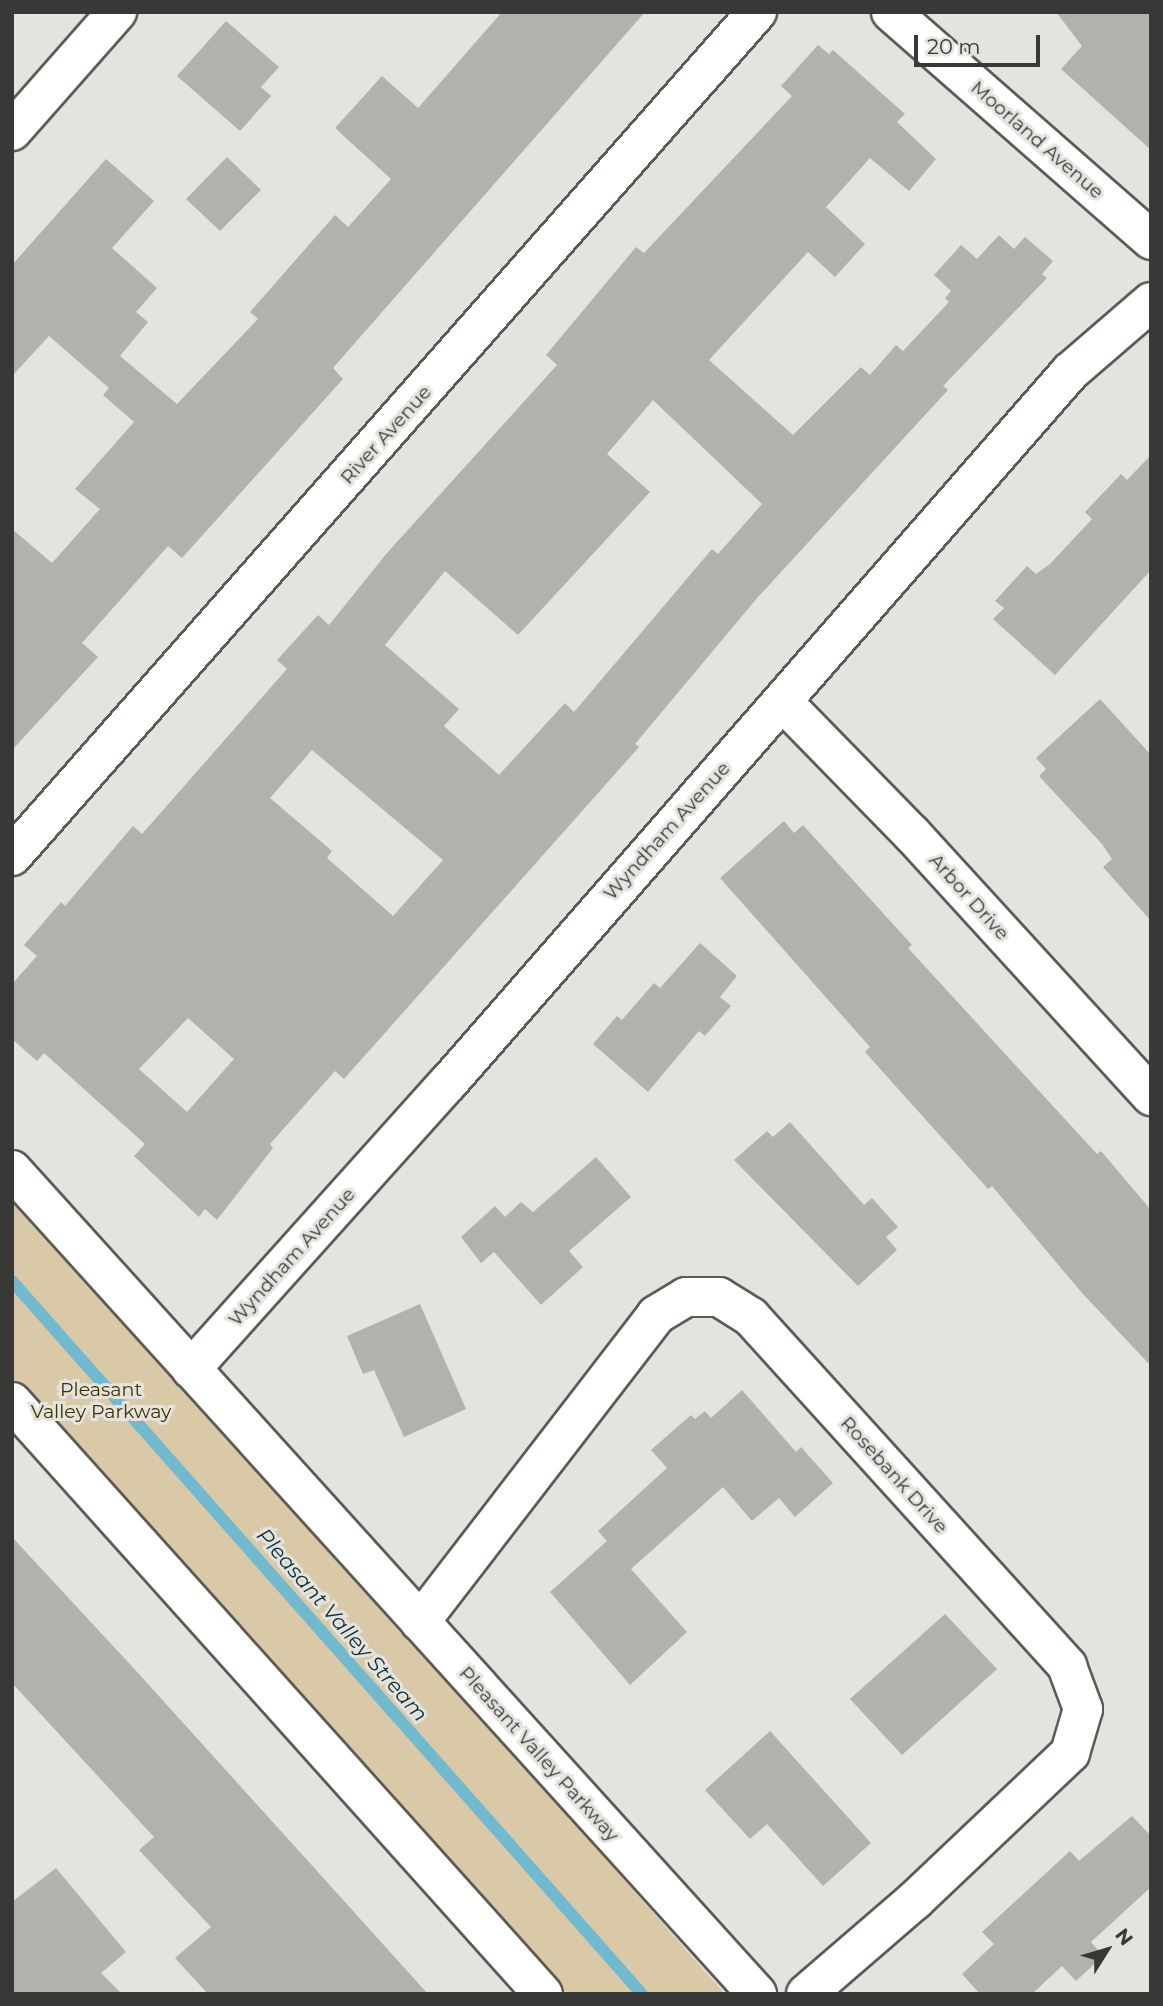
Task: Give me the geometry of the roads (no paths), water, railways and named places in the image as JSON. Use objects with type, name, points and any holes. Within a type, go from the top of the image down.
[{"type":"street","points":[[12,131],[117,12]]},
{"type":"street","name":"River Avenue","points":[[12,856],[758,12]]},
{"type":"street","name":"Moorland Avenue","points":[[891,12],[1151,240]]},
{"type":"street","name":"Wyndham Avenue","points":[[191,1369],[783,702],[1070,372],[1151,302]]},
{"type":"street","name":"Arbor Drive","points":[[783,702],[912,834],[1151,1096]]},
{"type":"street","name":"Pleasant Valley Parkway","points":[[12,1170],[757,1994]]},
{"type":"street","name":"Rosebank Drive","points":[[420,1622],[656,1315],[686,1297],[719,1297],[751,1317],[1067,1666],[1083,1709],[1070,1754],[915,1900],[806,1994]]},
{"type":"street","points":[[12,1402],[543,1994]]},
{"type":"waterway","name":"Pleasant Valley Stream","points":[[12,1281],[642,1994]]}]
